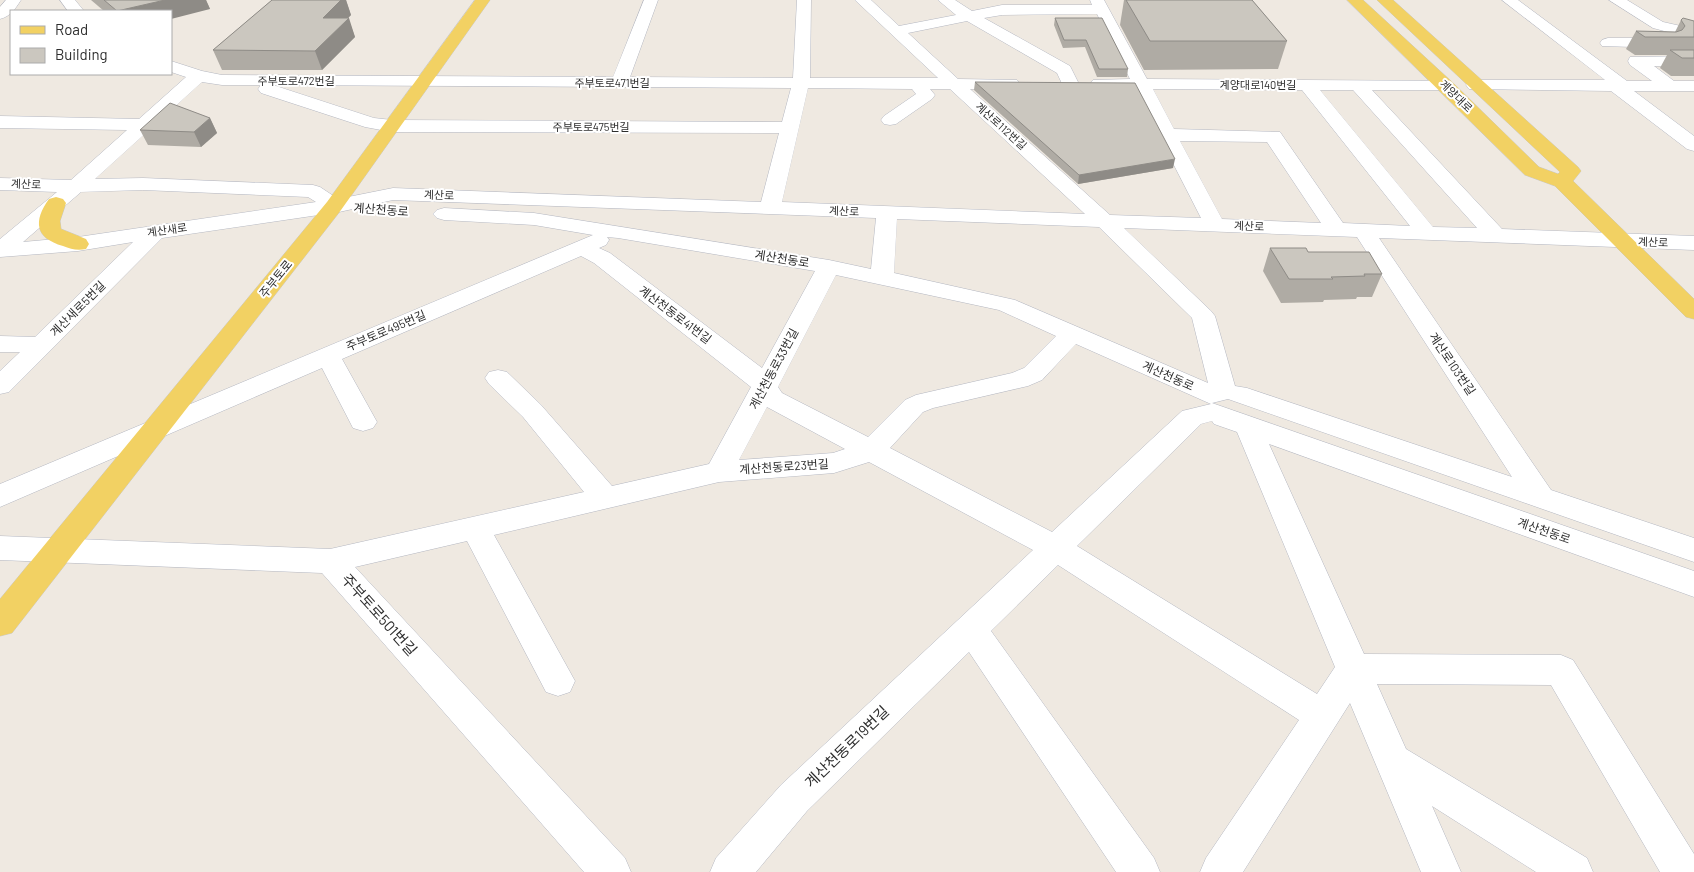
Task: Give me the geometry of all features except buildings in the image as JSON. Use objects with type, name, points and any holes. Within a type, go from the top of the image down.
[{"type":"main road","name":"주부토로","points":[[0,623],[334,206],[483,0]]},
{"type":"main road","name":"계양대로","points":[[1354,0],[1445,85],[1532,171],[1562,182],[1694,312]]},
{"type":"main road","name":"계양대로","points":[[1384,0],[1571,171],[1562,182]]},
{"type":"main road","points":[[56,203],[48,219],[49,229],[58,238],[78,244]]},
{"type":"street","points":[[0,14],[14,0]]},
{"type":"street","points":[[66,0],[75,10]]},
{"type":"street","points":[[620,83],[651,0]]},
{"type":"street","points":[[770,208],[801,83],[804,0]]},
{"type":"street","name":"계산로112번길","points":[[862,0],[1105,221],[1203,316],[1226,406],[1353,669],[1441,872]]},
{"type":"street","points":[[944,0],[1064,70],[1070,84]]},
{"type":"street","points":[[1509,0],[1694,145]]},
{"type":"street","points":[[1616,0],[1658,25],[1694,34]]},
{"type":"street","points":[[896,31],[1002,10],[1100,5],[1215,225]]},
{"type":"street","points":[[1608,43],[1694,44]]},
{"type":"street","points":[[1670,86],[1636,61],[1694,61]]},
{"type":"street","name":"주부토로472번길","points":[[172,66],[198,76],[231,80],[424,82]]},
{"type":"street","points":[[1,250],[76,186],[198,76]]},
{"type":"street","name":"주부토로475번길","points":[[231,80],[260,86],[371,123],[392,126],[790,128]]},
{"type":"street","name":"주부토로471번길","points":[[424,82],[801,83]]},
{"type":"street","points":[[801,83],[1032,84]]},
{"type":"street","points":[[890,120],[926,94],[917,84]]},
{"type":"street","name":"계양대로140번길","points":[[1051,84],[1445,85]]},
{"type":"street","points":[[1307,85],[1427,233]]},
{"type":"street","points":[[1358,85],[1495,236]]},
{"type":"street","points":[[1475,85],[1694,86]]},
{"type":"street","points":[[0,122],[143,126]]},
{"type":"street","points":[[1168,135],[1273,136],[1336,229]]},
{"type":"street","name":"계산로","points":[[0,184],[76,186],[143,184],[313,190],[334,206],[393,194],[1694,243]]},
{"type":"street","name":"계산천동로","points":[[334,206],[366,210],[534,219],[829,266],[1007,306],[1072,334],[1226,406],[1694,584]]},
{"type":"street","name":"계산새로","points":[[1,250],[78,244],[334,206]]},
{"type":"street","points":[[882,278],[887,212]]},
{"type":"street","name":"계산로103번길","points":[[1362,230],[1541,498]]},
{"type":"street","name":"계산새로5번길","points":[[0,386],[156,232]]},
{"type":"street","name":"주부토로495번길","points":[[0,496],[618,232]]},
{"type":"street","name":"계산천동로41번길","points":[[581,248],[602,258],[759,379],[773,399],[871,451]]},
{"type":"street","name":"계산천동로33번길","points":[[719,472],[829,266]]},
{"type":"street","name":"계산천동로23번길","points":[[330,561],[719,472],[834,463],[871,451],[914,406],[925,401],[1019,380],[1034,374],[1072,334]]},
{"type":"street","points":[[0,344],[42,345]]},
{"type":"street","points":[[328,356],[363,422]]},
{"type":"street","points":[[498,378],[532,411],[606,498]]},
{"type":"street","name":"계산천동로","points":[[1226,406],[1541,498],[1694,550]]},
{"type":"street","name":"계산천동로19번길","points":[[730,872],[794,798],[1192,417],[1226,406]]},
{"type":"street","points":[[871,451],[1055,548],[1322,716]]},
{"type":"street","points":[[474,528],[558,681]]},
{"type":"street","points":[[0,548],[330,561]]},
{"type":"street","name":"주부토로501번길","points":[[330,561],[610,872]]},
{"type":"street","points":[[971,629],[1140,872]]},
{"type":"street","points":[[1220,872],[1353,669],[1561,670],[1682,872]]},
{"type":"street","points":[[1393,761],[1573,872]]}]
